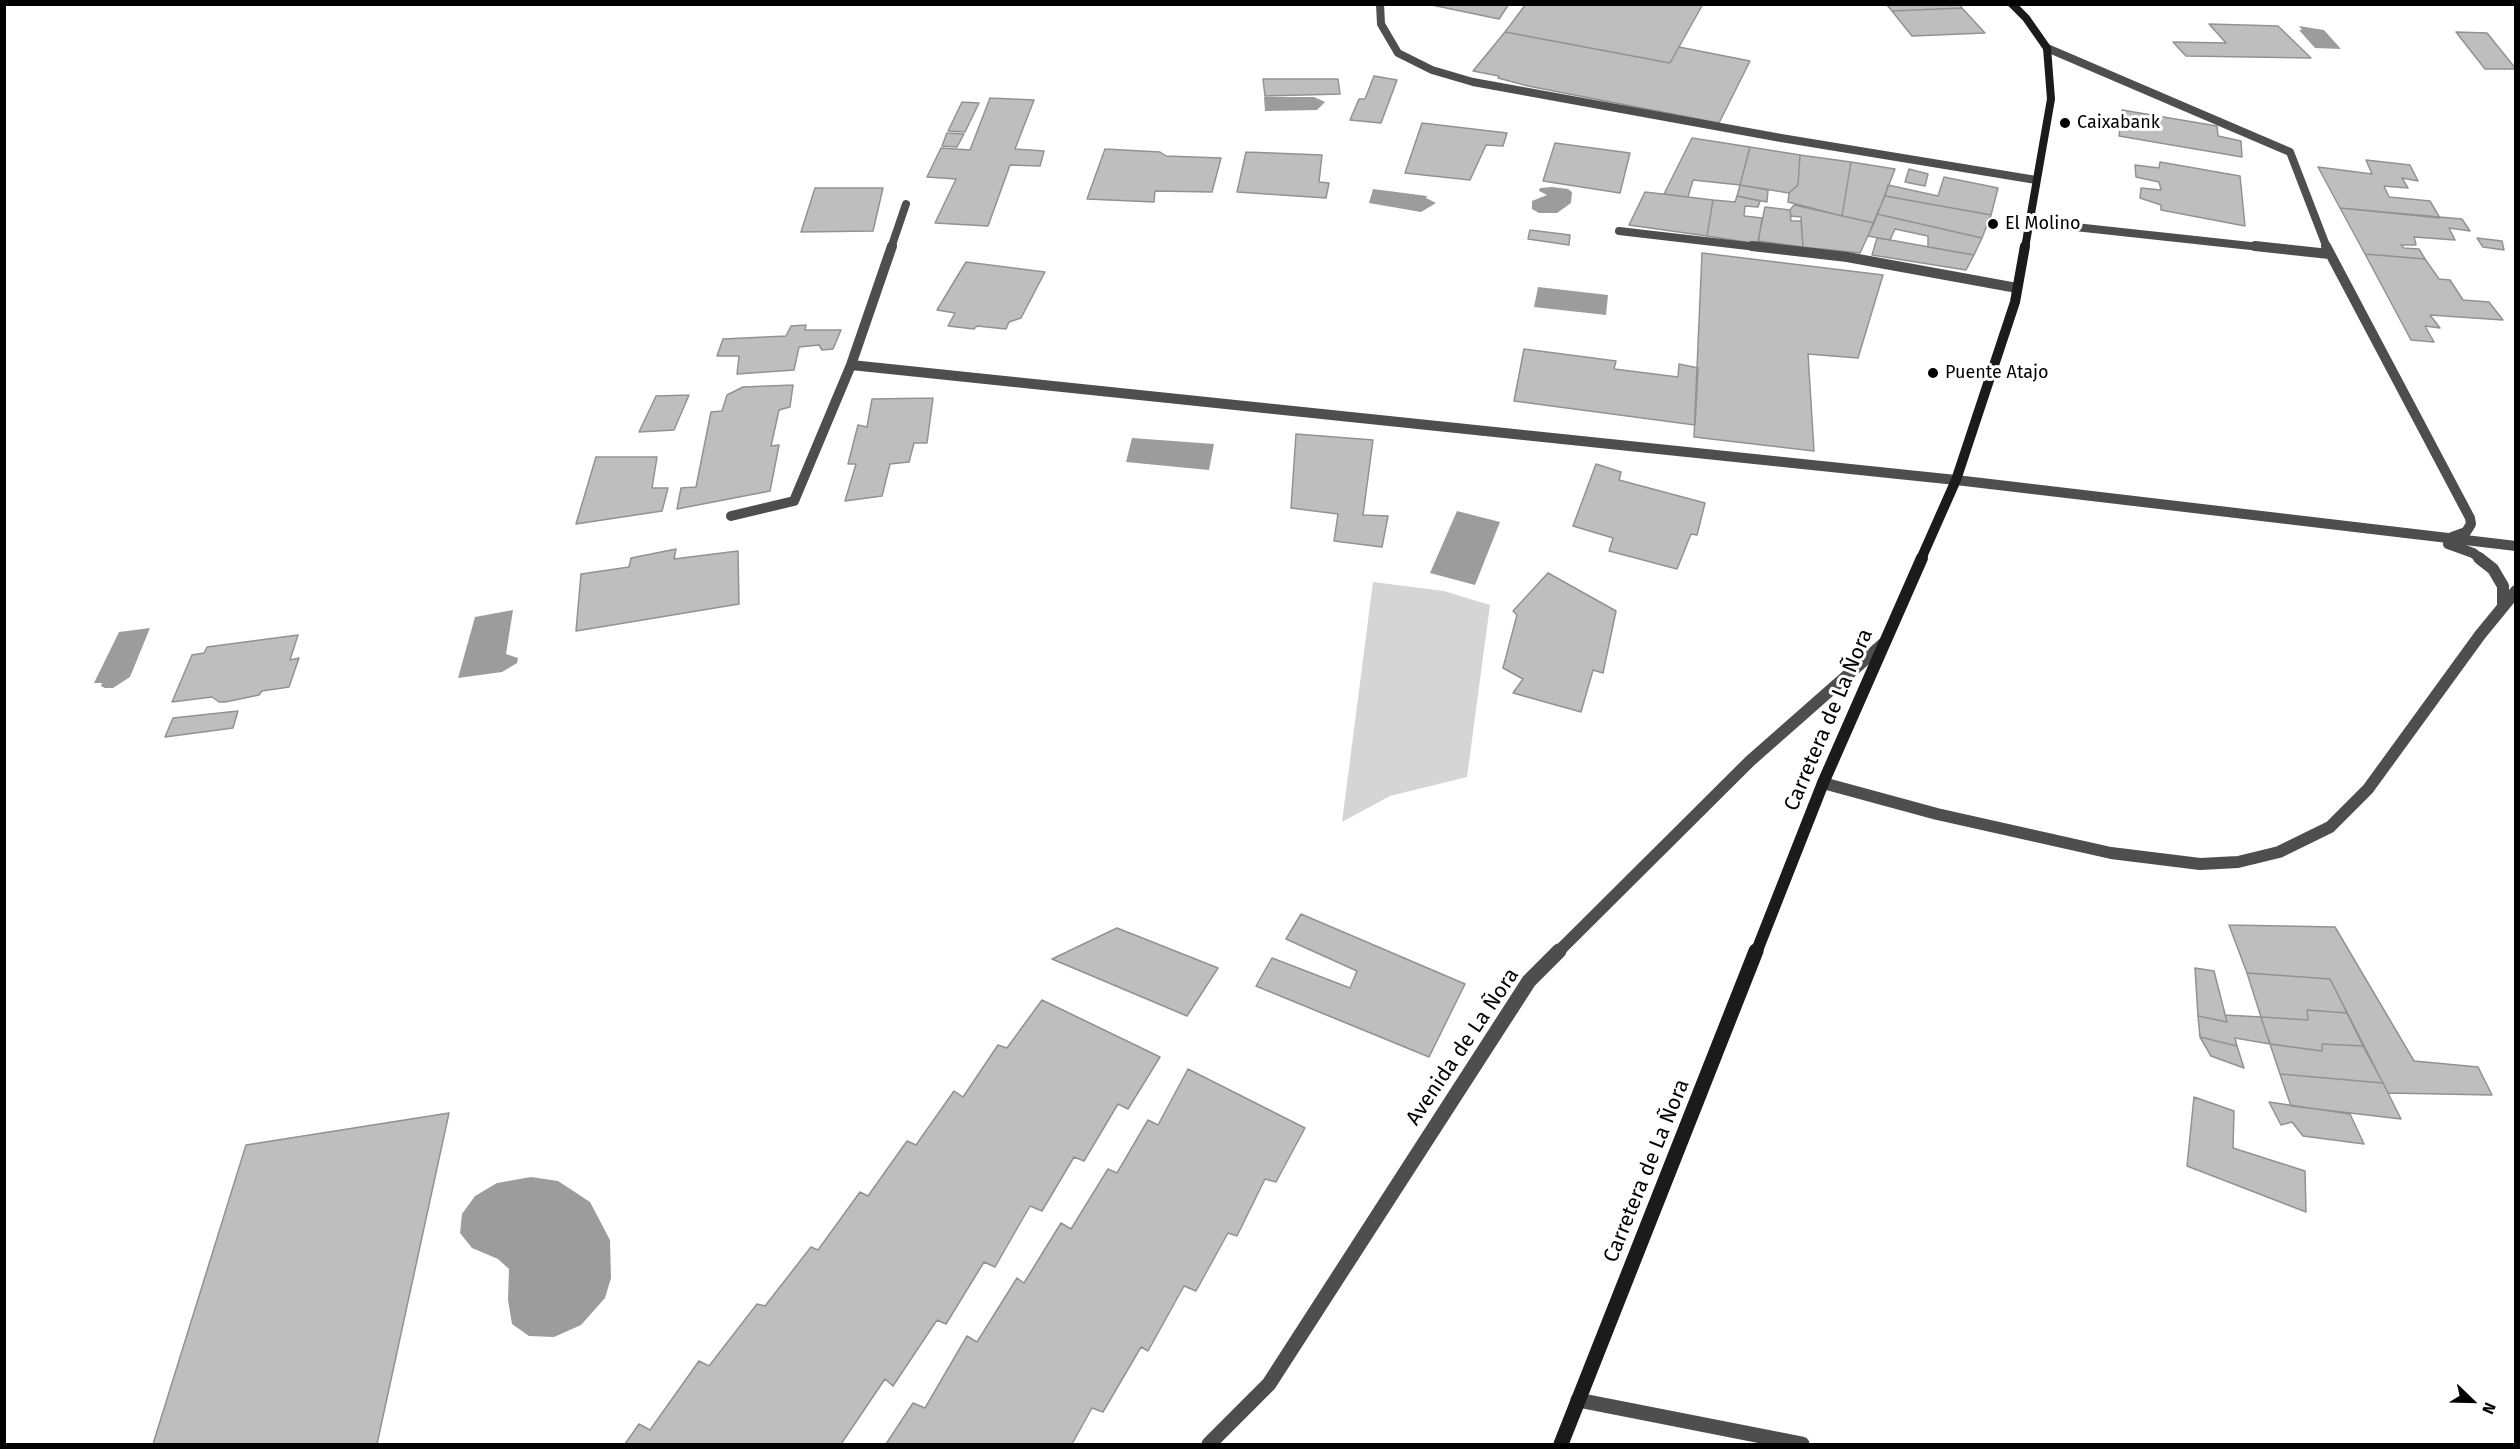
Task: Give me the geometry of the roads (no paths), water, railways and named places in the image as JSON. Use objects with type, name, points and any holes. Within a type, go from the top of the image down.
[{"type":"main road","points":[[2012,4],[2026,18],[2047,48]]},
{"type":"main road","name":"Carretera de La Ñora","points":[[1561,1444],[1823,783],[1956,480],[2015,302],[2051,99],[2047,48]]},
{"type":"street","points":[[1380,4],[1381,24],[1398,53],[1431,70],[1473,82],[1781,138],[2036,180]]},
{"type":"street","points":[[2047,48],[2290,152],[2329,254],[2470,518],[2471,524],[2466,532],[2445,538]]},
{"type":"street","points":[[731,516],[794,501],[851,365],[906,204]]},
{"type":"street","points":[[2029,222],[2329,254]]},
{"type":"street","points":[[1619,231],[1848,257],[2017,288]]},
{"type":"street","points":[[851,365],[1956,480],[2516,546]]},
{"type":"street","points":[[2412,534],[2454,545],[2484,560],[2503,586],[2503,605]]},
{"type":"street","points":[[1823,783],[2052,842],[2122,855],[2200,864],[2238,862],[2279,852],[2330,827],[2368,789],[2503,605],[2516,591]]},
{"type":"street","name":"Avenida de La Ñora","points":[[1209,1444],[1269,1384],[1529,981],[1750,761],[1884,643]]},
{"type":"street","points":[[1578,1400],[1802,1444]]},
{"type":"place","name":"Caixabank","points":[[2065,123]]},
{"type":"place","name":"El Molino","points":[[1993,224]]},
{"type":"place","name":"Puente Atajo","points":[[1933,373]]}]
